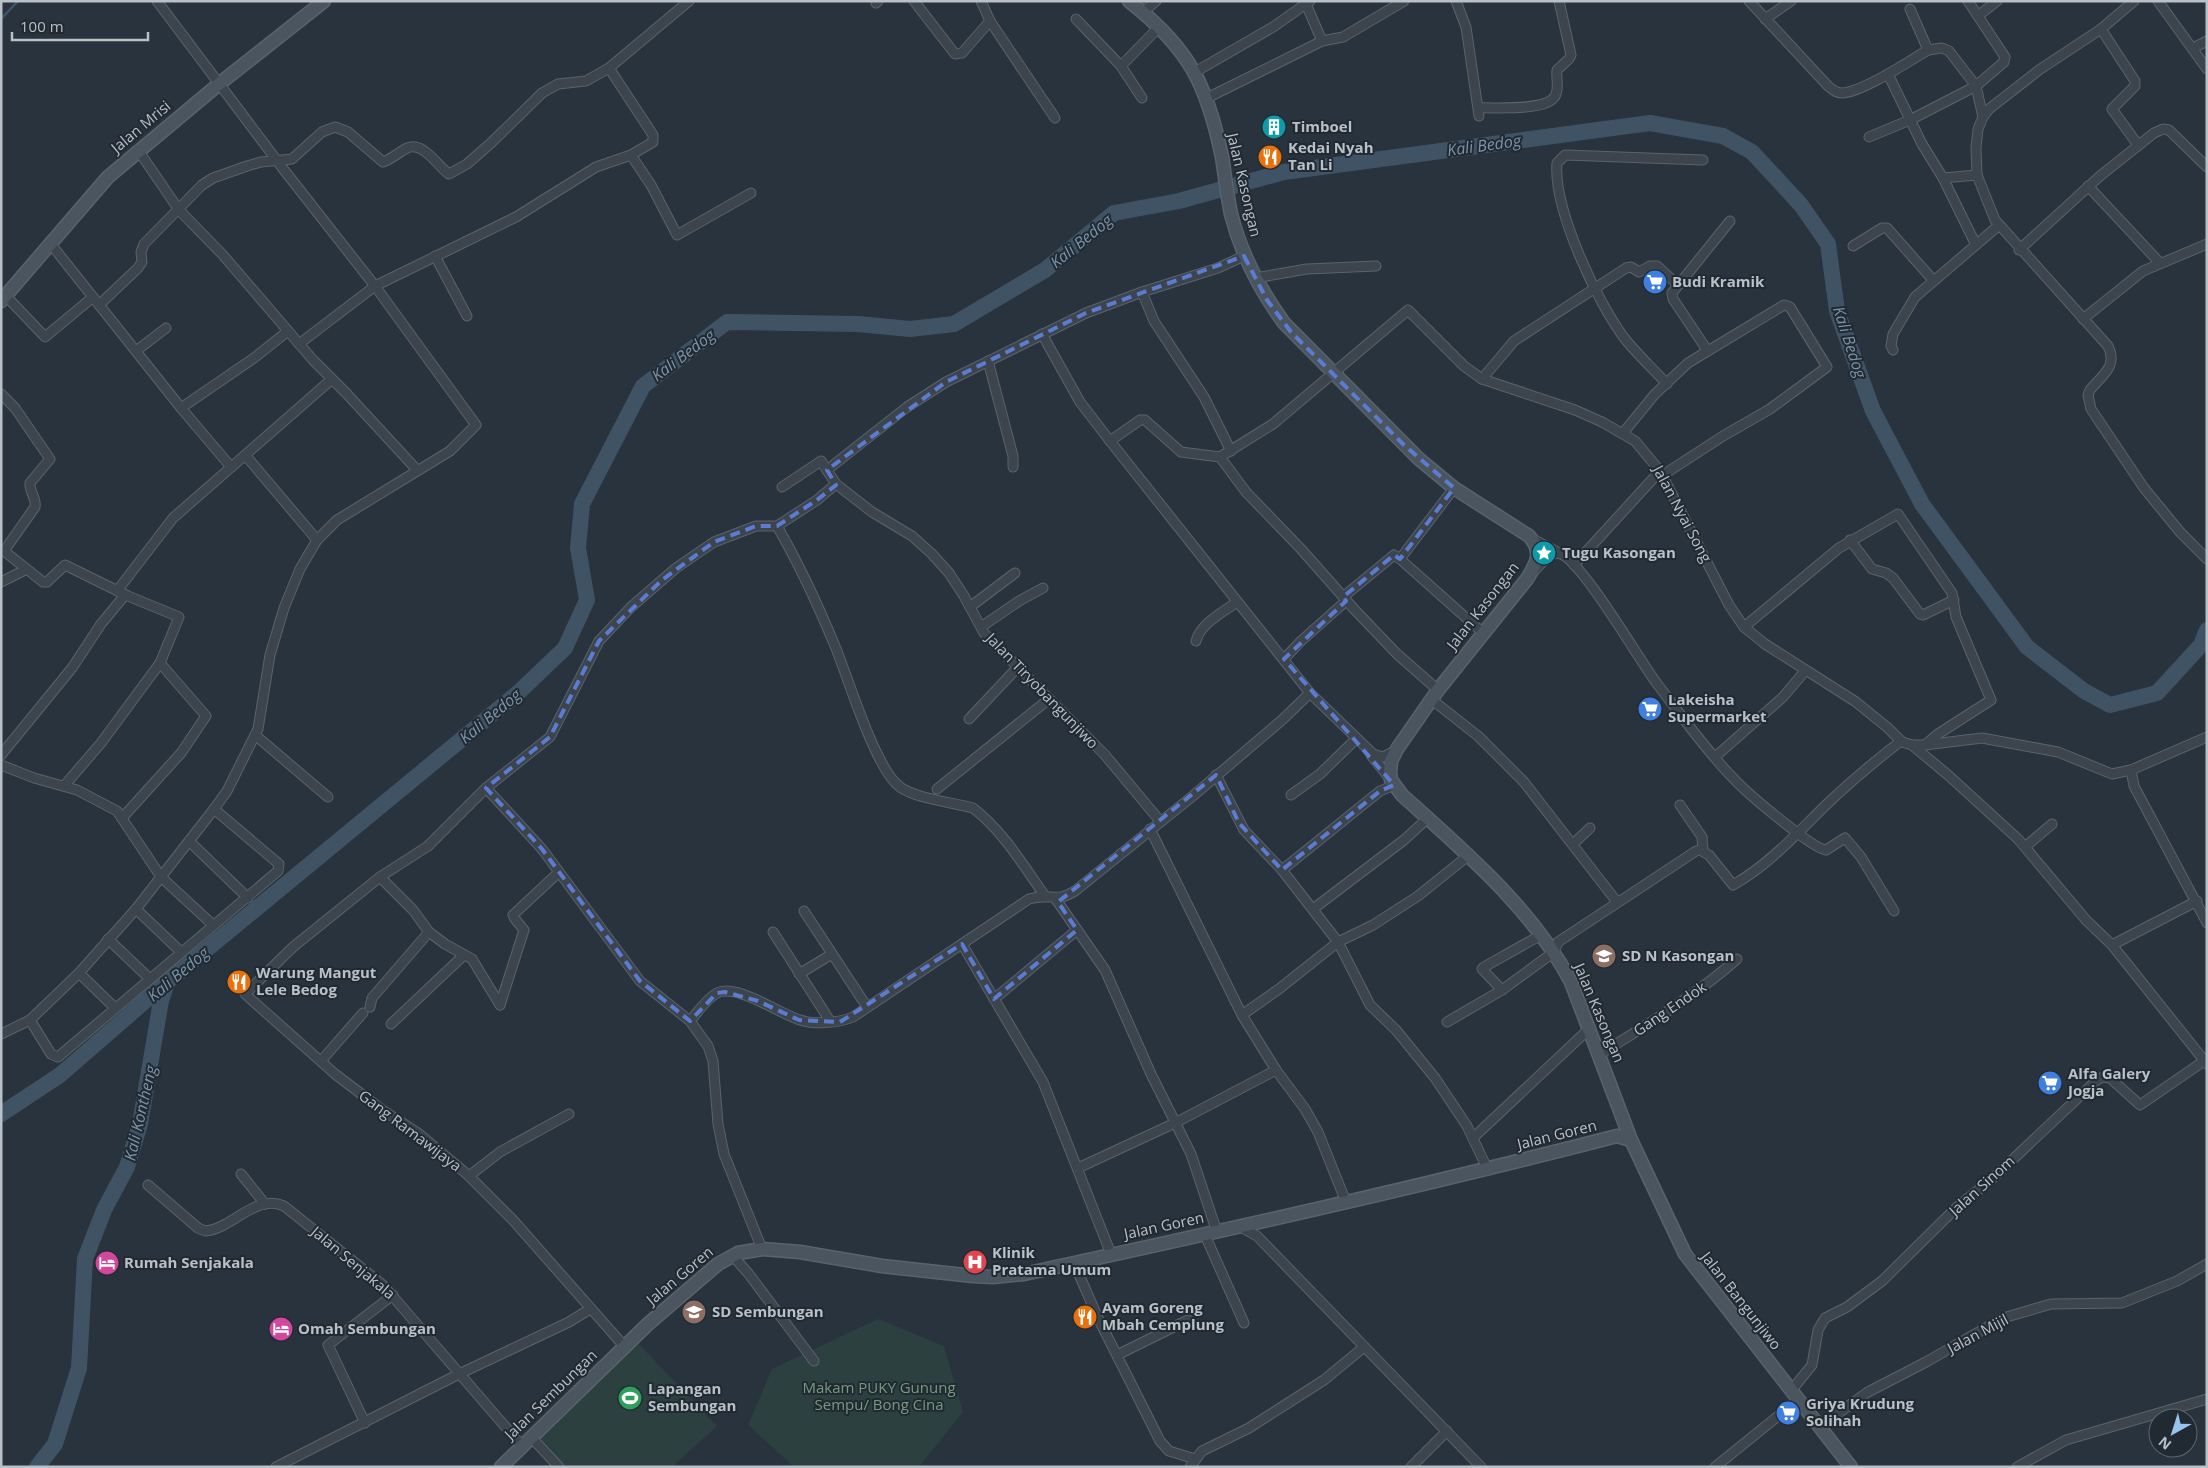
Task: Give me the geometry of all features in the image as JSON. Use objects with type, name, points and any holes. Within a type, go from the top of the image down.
[{"type":"main road","name":"Jalan Mrisi","points":[[3,298],[108,177],[219,84],[324,1]]},
{"type":"main road","name":"Jalan Kasongan","points":[[1129,1],[1159,27],[1185,55],[1195,72],[1207,98],[1221,156],[1231,214],[1244,256],[1254,278],[1284,323],[1404,445],[1454,488],[1529,536],[1534,542],[1538,554],[1537,561],[1527,579],[1482,632],[1435,695],[1397,749],[1390,767],[1393,783],[1402,795],[1469,855],[1508,896],[1554,952],[1571,982],[1590,1028],[1631,1140]]},
{"type":"main road","name":"Jalan Goren","points":[[1617,1136],[1626,1126]]},
{"type":"main road","name":"Jalan Goren","points":[[624,1346],[718,1264],[732,1255],[762,1249],[800,1252],[882,1266],[983,1276],[1024,1274],[1241,1227],[1488,1170],[1617,1136],[1631,1140]]},
{"type":"main road","name":"Jalan Bangunjiwo","points":[[1631,1140],[1685,1254],[1851,1467]]},
{"type":"main road","name":"Jalan Sembungan","points":[[501,1467],[624,1346]]},
{"type":"street","points":[[1,1034],[30,1020],[79,973],[136,909],[226,791],[255,735],[270,655],[284,608],[300,569],[317,540],[337,520],[450,451],[476,425],[375,286],[219,84],[158,1]]},
{"type":"street","points":[[3,298],[45,337],[138,268],[141,265],[141,252],[144,244],[208,181],[247,166],[292,159],[322,132],[338,127],[348,132],[383,162],[408,148],[417,148],[438,162],[449,174],[467,164],[491,143],[546,89],[558,84],[579,83],[609,68],[689,1]]},
{"type":"street","points":[[914,1],[954,54],[962,53],[990,21]]},
{"type":"street","points":[[981,1],[990,21],[1055,118]]},
{"type":"street","points":[[1143,12],[1156,1]]},
{"type":"street","points":[[1207,98],[1322,41],[1343,37],[1404,1]]},
{"type":"street","points":[[1456,1],[1466,27],[1479,112],[1541,106],[1554,99],[1557,92],[1557,70],[1571,55],[1558,1]]},
{"type":"street","points":[[1749,1],[1834,90],[1848,92],[1888,74],[1928,50],[1942,48],[1948,52],[1976,86],[1983,116],[1976,148],[1977,175],[1998,226],[2108,346],[2112,359],[2110,367],[2090,390],[2088,395],[2091,409],[2144,488],[2180,532],[2204,557]]},
{"type":"street","points":[[1765,19],[1791,1]]},
{"type":"street","points":[[1869,137],[1910,120],[1976,86],[2004,62],[2005,57],[1968,1]]},
{"type":"street","points":[[1978,16],[1997,1]]},
{"type":"street","points":[[1983,116],[1994,104],[2039,70],[2101,29],[2134,1]]},
{"type":"street","points":[[2158,1],[2207,69]]},
{"type":"street","points":[[1195,72],[1273,27],[1308,3],[1322,41]]},
{"type":"street","points":[[1910,9],[1928,50]]},
{"type":"street","points":[[1076,18],[1121,66],[1142,98]]},
{"type":"street","points":[[1121,66],[1159,27]]},
{"type":"street","points":[[2101,29],[2135,81],[2135,86],[2112,109],[2138,145]]},
{"type":"street","points":[[2193,48],[2207,41]]},
{"type":"street","points":[[299,344],[375,286],[516,216],[596,167],[631,154],[651,144],[654,138],[609,68]]},
{"type":"street","points":[[1888,74],[1922,144],[1942,178],[1976,245]]},
{"type":"street","points":[[2019,250],[2088,186],[2138,145],[2163,129],[2169,130],[2207,167]]},
{"type":"street","points":[[138,150],[179,210],[222,254],[299,344],[417,470]]},
{"type":"street","points":[[631,154],[651,185],[677,235],[751,193]]},
{"type":"street","points":[[1667,384],[1624,338],[1595,289],[1573,237],[1561,202],[1556,169],[1560,158],[1565,155],[1704,160]]},
{"type":"street","points":[[1942,178],[1977,175]]},
{"type":"street","points":[[2088,186],[2160,263]]},
{"type":"street","points":[[1707,350],[1672,299],[1672,293],[1730,221]]},
{"type":"street","points":[[1893,350],[1890,346],[1892,338],[1914,297],[1998,226]]},
{"type":"street","points":[[1853,246],[1882,228],[1887,228],[1934,280]]},
{"type":"street","points":[[50,243],[181,408],[231,467]]},
{"type":"street","points":[[2083,318],[2137,275],[2160,263],[2207,244]]},
{"type":"street","points":[[435,256],[467,316]]},
{"type":"street","points":[[782,487],[821,462],[827,470],[907,407],[946,382],[1042,334],[1086,313],[1142,292],[1218,268],[1244,256]]},
{"type":"street","points":[[1482,379],[1514,340],[1626,268],[1631,267],[1639,272],[1652,265],[1659,267],[1678,286]]},
{"type":"street","points":[[1254,278],[1307,268],[1376,266]]},
{"type":"street","points":[[1142,292],[1154,321],[1204,397],[1231,451]]},
{"type":"street","points":[[1574,565],[1662,473],[1770,409],[1827,367],[1790,307],[1785,304],[1688,363],[1650,400],[1623,433]]},
{"type":"street","name":"Jalan Nyai Song","points":[[1333,372],[1408,310],[1464,366],[1482,379],[1575,410],[1623,433],[1642,448],[1662,473],[1729,605],[1744,627],[1765,644],[1805,671],[1856,702],[1888,728],[1900,741]]},
{"type":"street","points":[[136,351],[166,328]]},
{"type":"street","points":[[181,408],[254,358],[288,331]]},
{"type":"street","points":[[1042,334],[1080,402],[1110,441],[1310,693],[1366,749],[1393,783],[1380,791],[1282,870]]},
{"type":"street","points":[[988,361],[1013,456],[1013,467]]},
{"type":"street","points":[[1110,441],[1140,420],[1145,420],[1181,452],[1220,457],[1273,424],[1333,372]]},
{"type":"street","points":[[1,755],[72,668],[173,518],[332,379]]},
{"type":"street","points":[[1,394],[15,408],[50,459],[30,483],[36,502],[35,506],[3,550],[25,570],[41,581],[46,582],[65,565],[121,593],[179,617],[160,663],[101,743],[64,786]]},
{"type":"street","points":[[246,456],[317,540]]},
{"type":"street","points":[[1220,457],[1246,492],[1301,549],[1344,599],[1435,695],[1524,782],[1617,902]]},
{"type":"street","name":"Jalan Tiryobangunjiwo","points":[[827,470],[836,484],[872,512],[912,536],[949,573],[984,633],[1105,755],[1160,822]]},
{"type":"street","points":[[559,872],[513,915],[524,930],[500,1005],[472,959],[429,932],[414,910],[380,877],[428,846],[486,788],[550,737],[599,641],[631,607],[676,568],[714,542],[756,526],[777,526],[817,500],[836,484]]},
{"type":"street","points":[[1400,559],[1454,488]]},
{"type":"street","points":[[1744,627],[1850,540],[1898,514],[1952,593],[1956,617],[1991,700],[1925,745]]},
{"type":"street","points":[[777,526],[794,556],[835,645],[862,718],[887,772],[894,782],[906,791],[973,808],[1009,845],[1045,896]]},
{"type":"street","points":[[1529,536],[1562,554],[1574,565],[1590,584],[1658,684],[1715,757],[1743,789],[1797,833],[1823,850],[1845,838],[1860,857],[1894,911]]},
{"type":"street","points":[[1850,540],[1872,569],[1886,573],[1893,578],[1920,614],[1923,615],[1954,600]]},
{"type":"street","points":[[1527,579],[1553,554],[1562,554]]},
{"type":"street","points":[[1284,659],[1344,599],[1394,555],[1482,632]]},
{"type":"street","points":[[1,582],[25,570]]},
{"type":"street","points":[[970,607],[1015,573]]},
{"type":"street","points":[[981,627],[1019,601],[1043,588]]},
{"type":"street","points":[[1196,641],[1198,634],[1206,626],[1237,602]]},
{"type":"street","points":[[123,817],[181,753],[206,716],[160,663]]},
{"type":"street","points":[[969,719],[1017,668]]},
{"type":"street","points":[[1715,757],[1783,697],[1805,671]]},
{"type":"street","points":[[690,1021],[716,993],[731,992],[758,1001],[799,1020],[808,1022],[840,1022],[846,1020],[1019,904],[1029,899],[1045,896],[1055,898],[1066,897],[1076,891],[1216,776],[1282,720],[1310,693]]},
{"type":"street","points":[[937,789],[1049,699]]},
{"type":"street","points":[[255,735],[328,797]]},
{"type":"street","points":[[2112,774],[2132,770],[2207,737]]},
{"type":"street","points":[[1447,1022],[1502,990],[1554,952],[1558,942],[1696,851],[1703,851],[1709,855],[1733,885],[1764,865],[1847,785],[1900,741],[1912,745],[1925,745],[1982,738],[2058,752],[2112,774],[2134,786]]},
{"type":"street","points":[[1291,795],[1320,774],[1356,739]]},
{"type":"street","points":[[1912,745],[1948,775],[2025,847],[2086,920],[2112,945],[2139,976],[2205,1062]]},
{"type":"street","points":[[1366,749],[1378,757],[1388,756],[1397,749]]},
{"type":"street","points":[[1,765],[64,786],[96,799],[117,811],[123,817],[161,877],[213,925]]},
{"type":"street","points":[[2132,770],[2134,786],[2175,864],[2197,901],[2207,923]]},
{"type":"street","points":[[1216,776],[1239,823],[1282,870],[1338,942],[1370,1006],[1396,1030],[1435,1078],[1472,1138],[1488,1170]]},
{"type":"street","points":[[486,788],[531,836],[640,981],[690,1021],[708,1046],[714,1061],[718,1124],[724,1154],[762,1249]]},
{"type":"street","points":[[1680,804],[1702,837],[1703,851]]},
{"type":"street","points":[[30,1020],[50,1054],[58,1057],[278,871],[279,864],[214,809]]},
{"type":"street","points":[[1313,909],[1404,840],[1428,818]]},
{"type":"street","points":[[2025,847],[2052,824]]},
{"type":"street","points":[[1573,844],[1590,828]]},
{"type":"street","points":[[1150,829],[1242,1015],[1276,1070],[1305,1109],[1318,1132],[1346,1202]]},
{"type":"street","points":[[189,841],[248,898]]},
{"type":"street","points":[[1242,1015],[1279,989],[1338,942],[1373,925],[1410,902],[1469,855]]},
{"type":"street","name":"Gang Ramawijaya","points":[[380,877],[293,947],[245,994],[368,1100],[418,1133],[469,1176],[512,1219],[624,1346]]},
{"type":"street","points":[[1055,898],[1105,970],[1191,1154],[1211,1233],[1244,1323]]},
{"type":"street","points":[[2112,945],[2197,901]]},
{"type":"street","points":[[136,909],[181,952]]},
{"type":"street","points":[[804,911],[867,1007]]},
{"type":"street","points":[[994,999],[1078,930]]},
{"type":"street","points":[[321,1061],[366,1010],[372,998],[429,932]]},
{"type":"street","points":[[773,932],[830,1021]]},
{"type":"street","points":[[1502,990],[1482,969],[1541,935]]},
{"type":"street","points":[[108,939],[150,979]]},
{"type":"street","points":[[962,944],[1043,1082],[1111,1254]]},
{"type":"street","points":[[800,974],[832,954]]},
{"type":"street","points":[[391,1024],[464,955]]},
{"type":"street","name":"Gang Endok","points":[[1600,1054],[1680,1004],[1711,982],[1737,959]]},
{"type":"street","points":[[79,973],[115,1008]]},
{"type":"street","points":[[1472,1138],[1590,1028]]},
{"type":"street","name":"Jalan Sinom","points":[[1794,1396],[1812,1365],[1818,1330],[1826,1318],[1847,1307],[1882,1282],[1956,1208],[1993,1178],[2098,1079],[2110,1078],[2140,1105],[2205,1062]]},
{"type":"street","points":[[1078,1168],[1175,1123],[1276,1070]]},
{"type":"street","points":[[469,1176],[500,1152],[569,1114]]},
{"type":"street","points":[[148,1185],[202,1230],[209,1231],[264,1204],[242,1174]]},
{"type":"street","name":"Jalan Senjakala","points":[[264,1204],[274,1203],[284,1206],[356,1261],[393,1295],[522,1446]]},
{"type":"street","points":[[1257,1236],[1257,1228],[1263,1222]]},
{"type":"street","points":[[1241,1227],[1257,1236],[1481,1467]]},
{"type":"street","points":[[732,1255],[748,1273],[814,1361]]},
{"type":"street","points":[[1074,1262],[1117,1355],[1160,1441],[1170,1451],[1192,1463],[1202,1451],[1241,1433],[1324,1380],[1364,1347]]},
{"type":"street","name":"Jalan Mijil","points":[[1820,1427],[1868,1392],[1926,1362],[2003,1318],[2051,1304],[2122,1303],[2177,1281],[2207,1264]]},
{"type":"street","points":[[365,1423],[328,1345],[393,1295]]},
{"type":"street","points":[[276,1467],[459,1374],[569,1322],[590,1308]]},
{"type":"street","points":[[1117,1355],[1188,1320]]},
{"type":"street","points":[[1715,1467],[1794,1396]]},
{"type":"street","points":[[2017,1467],[2066,1440],[2207,1399]]},
{"type":"street","points":[[1411,1467],[1447,1431]]},
{"type":"street","points":[[532,1437],[559,1467]]},
{"type":"highlighted area","points":[[1244,256],[1267,300],[1291,332],[1404,445],[1454,488],[1400,559],[1394,555],[1343,597],[1346,601],[1284,659],[1394,785],[1380,791],[1282,870],[1239,823],[1216,775],[1058,902],[1077,930],[994,999],[962,944],[840,1022],[799,1020],[758,1001],[725,992],[717,993],[690,1021],[640,981],[542,849],[486,788],[550,737],[599,641],[662,580],[714,542],[756,526],[777,526],[817,500],[836,485],[827,470],[946,382],[1086,313]]},
{"type":"green space","name":"Makam PUKY Gunung Sempu/ Bong Cina","points":[[878,1319],[944,1346],[963,1412],[919,1467],[794,1467],[748,1425],[772,1369]]},
{"type":"green space","name":"Lapangan Sembungan","points":[[632,1337],[717,1426],[672,1467],[563,1467],[534,1435]]},
{"type":"waterway","points":[[1,19],[18,1]]},
{"type":"waterway","name":"Kali Bedog","points":[[1,1114],[60,1075],[167,982],[519,692],[565,648],[587,600],[578,548],[582,504],[643,386],[727,322],[858,324],[910,329],[954,324],[1045,270],[1114,213],[1179,201],[1284,172],[1650,123],[1723,136],[1752,152],[1801,205],[1828,244],[1837,311],[1873,411],[1922,504],[2027,647],[2084,691],[2110,705],[2157,693],[2201,645],[2207,630]]},
{"type":"waterway","name":"Kali Kontheng","points":[[37,1467],[55,1444],[79,1368],[85,1259],[104,1210],[127,1167],[140,1124],[161,1001],[167,982]]},
{"type":"place","name":"Timboel","points":[[1274,127]]},
{"type":"place","name":"Kedai Nyah Tan Li","points":[[1270,157]]},
{"type":"place","name":"Budi Kramik","points":[[1655,282]]},
{"type":"place","name":"Tugu Kasongan","points":[[1544,553]]},
{"type":"place","name":"Lakeisha Supermarket","points":[[1650,709]]},
{"type":"place","name":"SD N Kasongan","points":[[1604,956]]},
{"type":"place","name":"Warung Mangut Lele Bedog","points":[[239,982]]},
{"type":"place","name":"Alfa Galery Jogja","points":[[2050,1083]]},
{"type":"place","name":"Klinik Pratama Umum","points":[[975,1262]]},
{"type":"place","name":"Rumah Senjakala","points":[[107,1263]]},
{"type":"place","name":"SD Sembungan","points":[[694,1312]]},
{"type":"place","name":"Ayam Goreng Mbah Cemplung","points":[[1085,1317]]},
{"type":"place","name":"Omah Sembungan","points":[[281,1329]]},
{"type":"place","name":"Lapangan Sembungan","points":[[630,1398]]},
{"type":"place","name":"Griya Krudung Solihah","points":[[1788,1413]]}]
